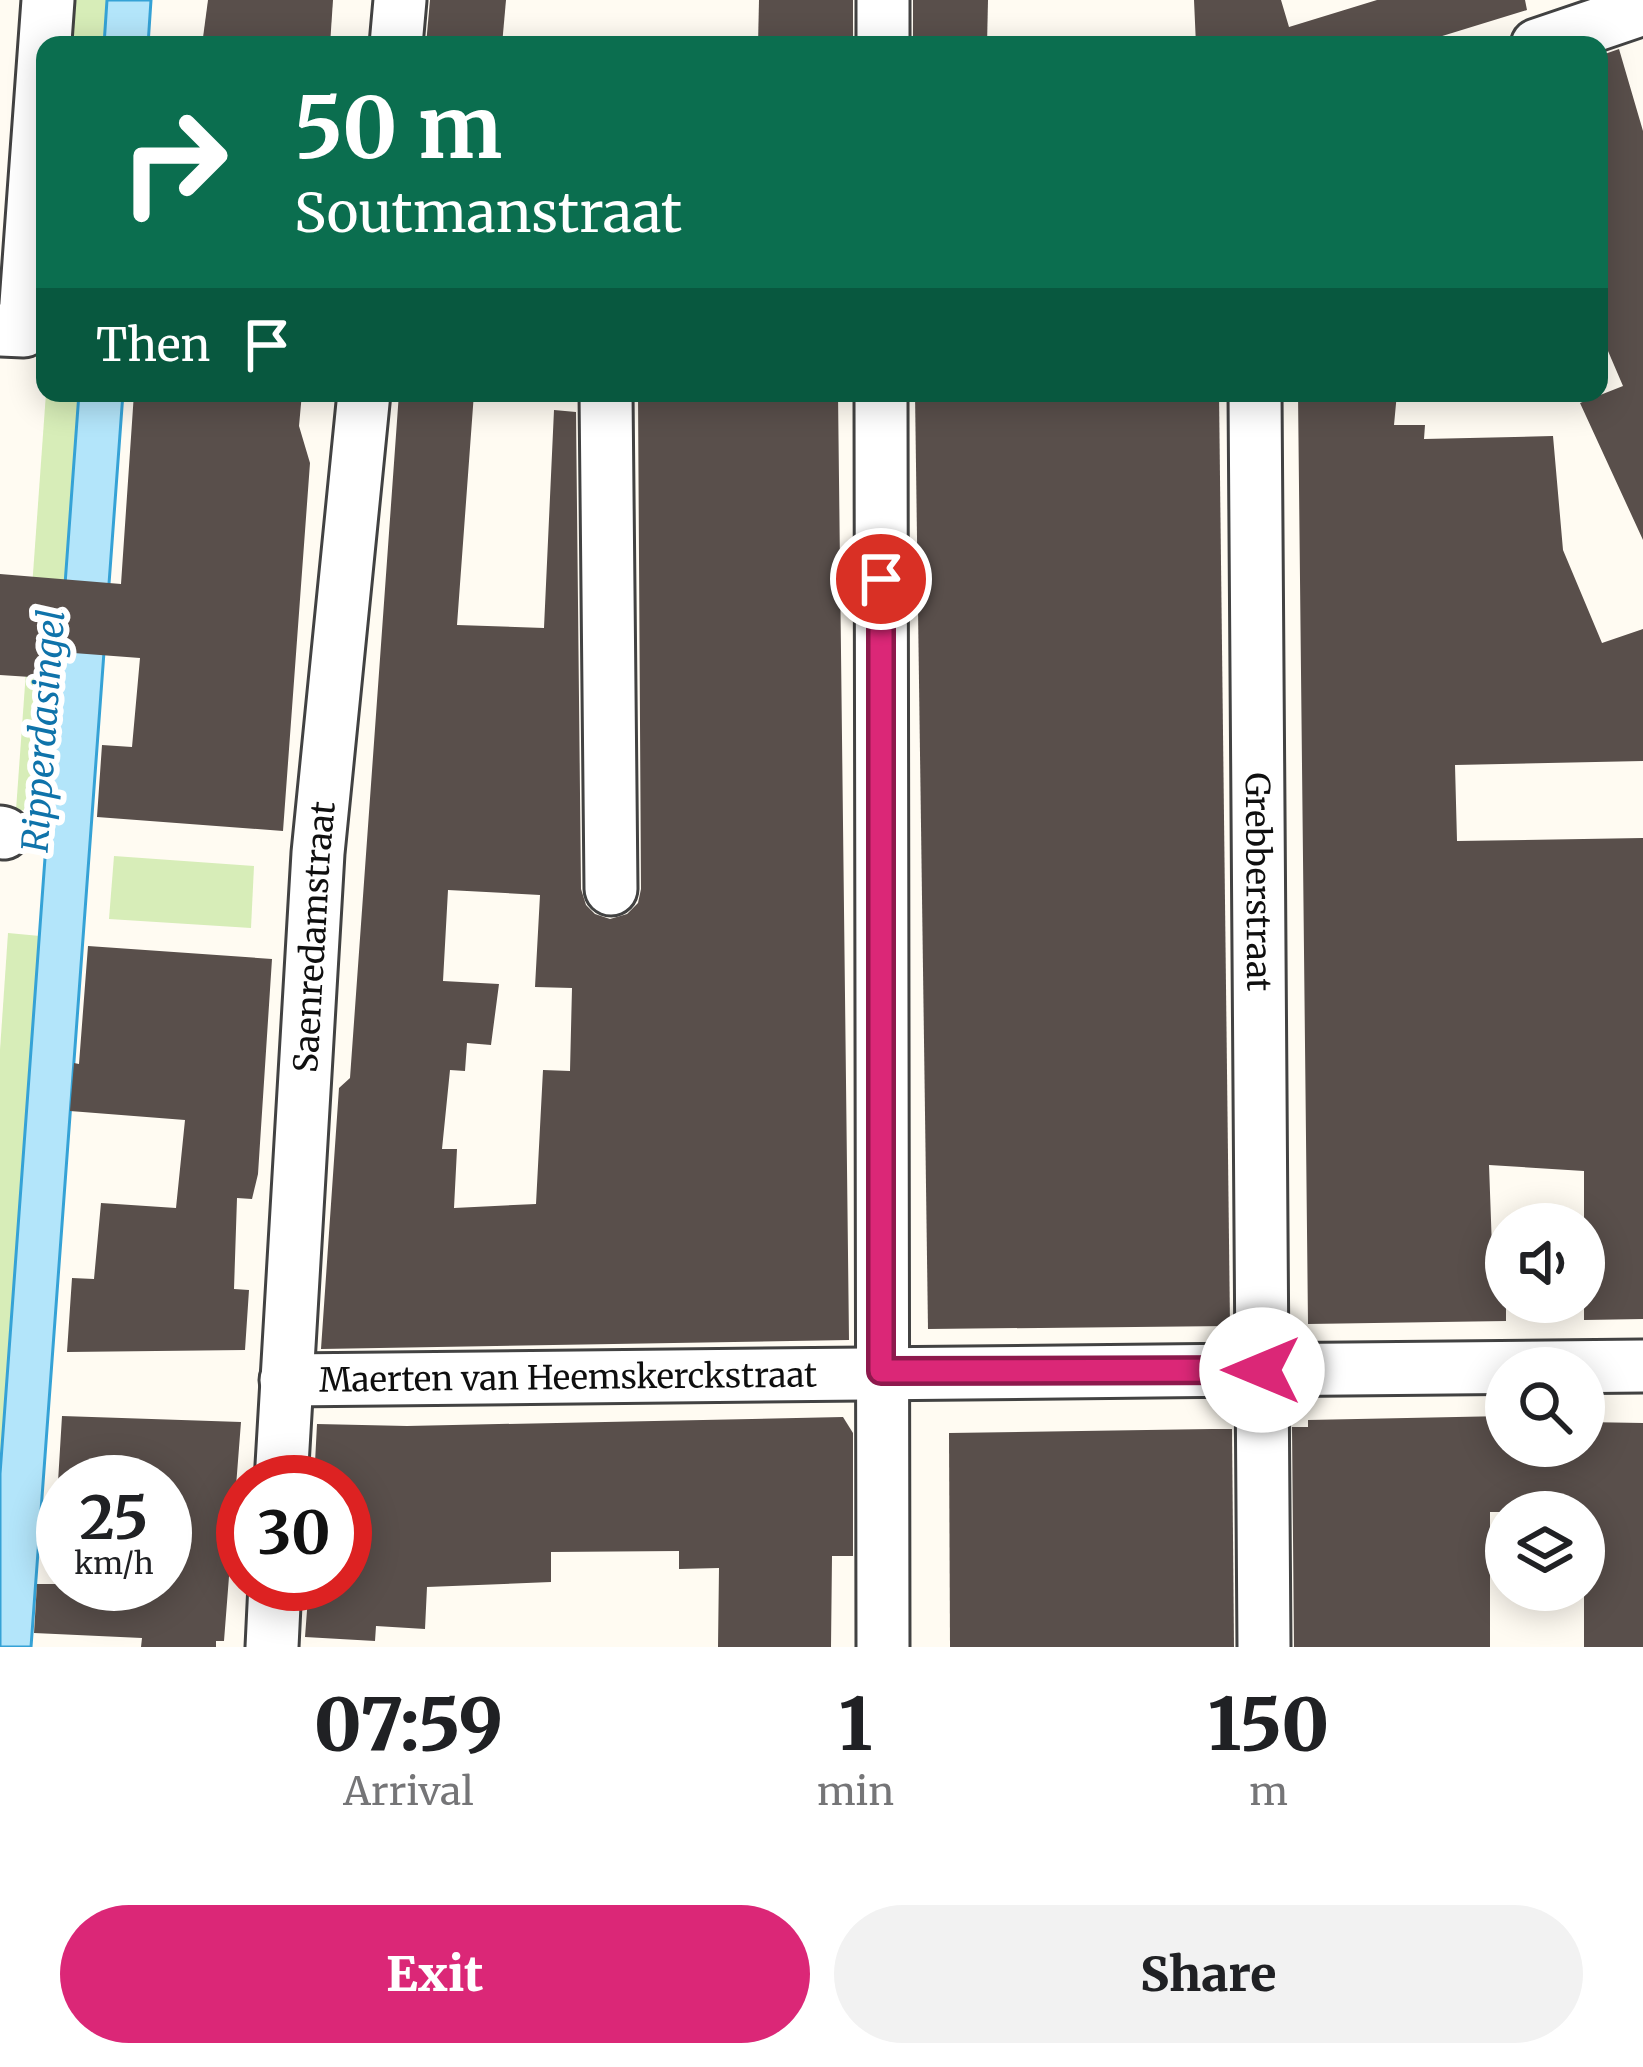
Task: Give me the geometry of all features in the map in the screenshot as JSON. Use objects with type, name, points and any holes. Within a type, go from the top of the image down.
[{"type":"street","points":[[44,36],[48,0]]},
{"type":"street","points":[[397,36],[400,0]]},
{"type":"street","points":[[883,0],[883,36]]},
{"type":"street","points":[[1564,36],[1643,9]]},
{"type":"street","points":[[12,331],[36,110]]},
{"type":"street","name":"Saenredamstraat","points":[[282,1455],[318,853],[363,402]]},
{"type":"street","points":[[606,402],[610,889]]},
{"type":"street","points":[[881,402],[883,1647]]},
{"type":"street","name":"Grebberstraat","points":[[1255,402],[1264,1647]]},
{"type":"street","name":"Maerten van Heemskerckstraat","points":[[286,1380],[1643,1366]]},
{"type":"street","points":[[272,1647],[274,1611]]},
{"type":"green space","points":[[73,0],[107,0],[105,36],[71,36]]},
{"type":"green space","points":[[45,402],[78,402],[50,811],[16,810]]},
{"type":"green space","points":[[114,856],[254,866],[251,928],[109,919]]},
{"type":"green space","points":[[8,933],[40,936],[0,1474],[0,1050]]},
{"type":"water","points":[[107,0],[151,0],[149,36],[105,36]]},
{"type":"water","points":[[78,402],[122,402],[45,1455],[36,1455],[31,1647],[0,1647],[0,1474]]},
{"type":"building","points":[[208,0],[333,0],[331,36],[203,36]]},
{"type":"building","points":[[430,0],[506,0],[503,36],[427,36]]},
{"type":"building","points":[[759,0],[853,0],[853,36],[758,36]]},
{"type":"building","points":[[913,0],[988,0],[987,36],[913,36]]},
{"type":"building","points":[[1194,0],[1281,0],[1289,27],[1377,0],[1525,0],[1527,10],[1442,36],[1196,36]]},
{"type":"building","points":[[1619,49],[1643,131],[1643,540],[1580,403],[1608,402],[1608,392],[1623,386],[1608,351],[1608,53]]},
{"type":"building","points":[[133,402],[301,402],[299,426],[310,463],[283,831],[97,817],[102,745],[132,747],[140,658],[47,651],[46,678],[0,675],[0,574],[121,584]]},
{"type":"building","points":[[398,402],[473,402],[457,625],[544,628],[554,410],[576,412],[581,889],[586,905],[610,919],[627,914],[638,903],[641,889],[638,402],[838,402],[849,1340],[321,1349],[339,1088],[350,1078]],"holes":[[[448,890],[540,895],[535,987],[572,988],[570,1071],[543,1070],[536,1204],[454,1208],[457,1149],[442,1149],[450,1070],[465,1071],[467,1043],[491,1045],[499,984],[443,981]]]},
{"type":"building","points":[[915,402],[1219,402],[1230,1326],[928,1329]]},
{"type":"building","points":[[1298,402],[1396,402],[1394,425],[1425,425],[1424,439],[1553,436],[1563,550],[1602,643],[1643,629],[1643,761],[1455,765],[1457,841],[1643,838],[1643,1319],[1605,1320],[1605,1203],[1584,1203],[1584,1171],[1489,1165],[1485,1321],[1308,1324]]},
{"type":"building","points":[[88,946],[272,959],[258,1174],[252,1199],[237,1198],[234,1289],[249,1290],[245,1350],[67,1352],[72,1278],[94,1279],[101,1203],[176,1208],[185,1120],[70,1111],[74,1063],[79,1064]]},
{"type":"building","points":[[62,1416],[241,1422],[238,1455],[216,1455],[216,1611],[226,1611],[224,1641],[216,1641],[216,1647],[141,1647],[142,1638],[34,1633],[36,1600],[36,1611],[192,1611],[192,1455],[60,1455]]},
{"type":"building","points":[[1485,1416],[1485,1467],[1605,1467],[1605,1422],[1643,1423],[1643,1647],[1584,1647],[1584,1611],[1605,1611],[1605,1491],[1485,1491],[1485,1611],[1490,1611],[1490,1647],[1294,1647],[1292,1427],[1308,1427],[1308,1420]]},
{"type":"building","points":[[843,1417],[853,1433],[853,1556],[832,1556],[831,1647],[718,1647],[719,1568],[679,1569],[679,1551],[551,1552],[551,1582],[427,1587],[425,1629],[376,1626],[375,1641],[305,1637],[307,1611],[372,1611],[372,1455],[315,1455],[317,1424]]},
{"type":"building","points":[[1232,1429],[1234,1647],[950,1647],[949,1433]]},
{"type":"route","points":[[881,579],[881,1371],[1262,1370]]},
{"type":"water label","name":"Ripperdasingel","points":[[43,731]]}]
